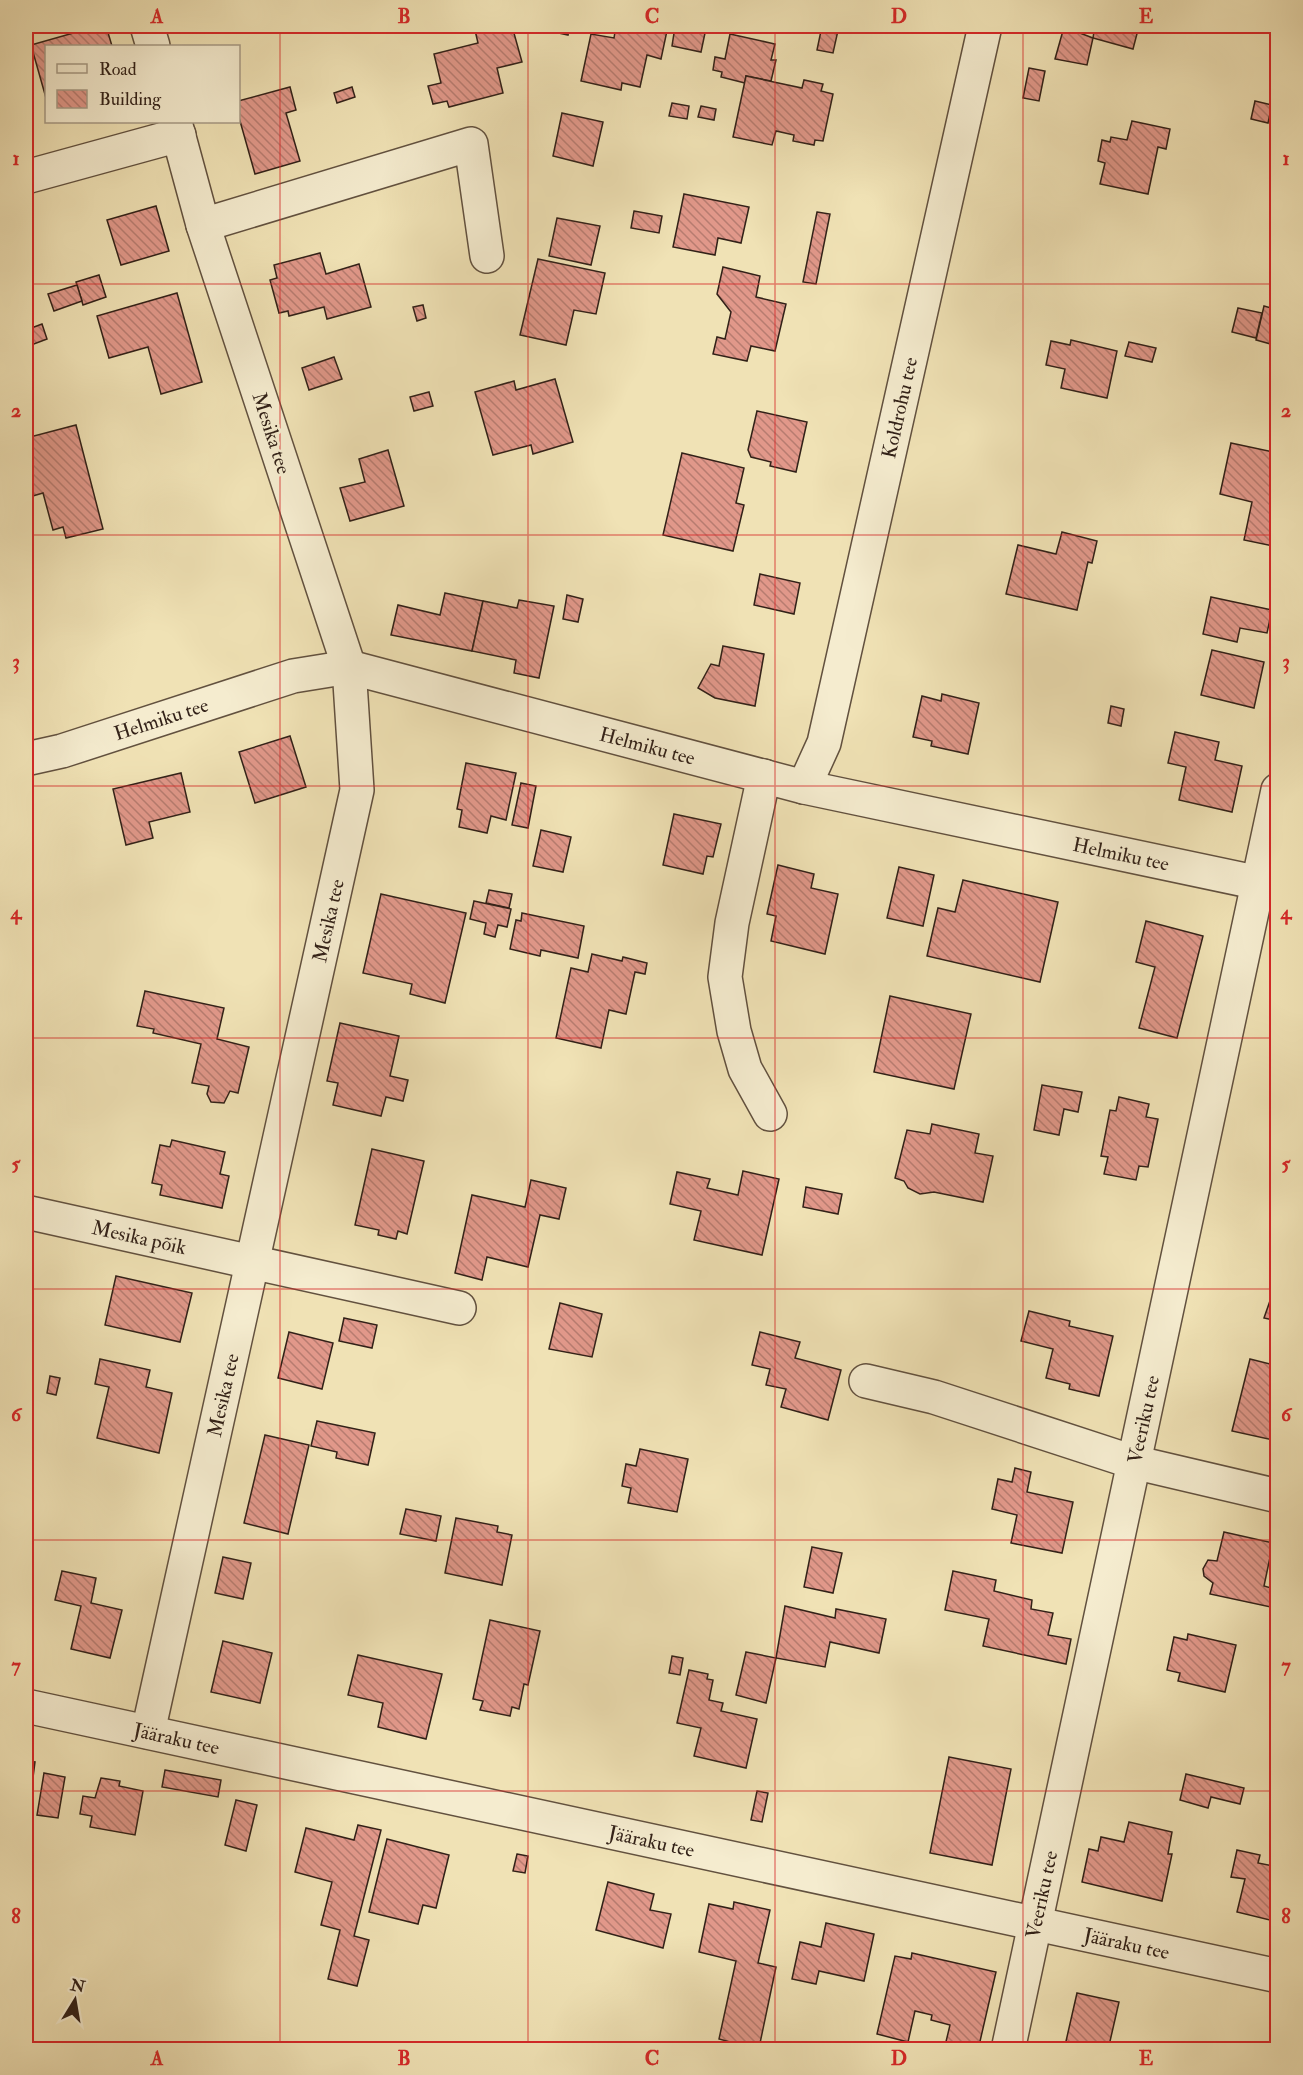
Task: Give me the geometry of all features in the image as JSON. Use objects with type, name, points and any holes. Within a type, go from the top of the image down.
[{"type":"street","points":[[147,26],[153,45]]},
{"type":"street","name":"Koldrohu tee","points":[[804,786],[824,743],[986,26]]},
{"type":"street","points":[[26,177],[177,128]]},
{"type":"street","name":"Mesika tee","points":[[148,1732],[357,790],[349,667],[203,225],[177,128]]},
{"type":"street","points":[[203,225],[471,144],[487,256]]},
{"type":"street","name":"Helmiku tee","points":[[26,759],[62,751],[293,676],[349,667],[804,786],[1267,884]]},
{"type":"street","points":[[764,776],[732,923],[725,977],[734,1031],[745,1069],[770,1114]]},
{"type":"street","name":"Veeriku tee","points":[[1008,2049],[1133,1462],[1267,884],[1278,790]]},
{"type":"street","name":"Mesika põik","points":[[26,1212],[459,1308]]},
{"type":"street","points":[[866,1381],[934,1397],[1133,1462],[1278,1496]]},
{"type":"street","name":"Jääraku tee","points":[[26,1706],[1278,1976]]},
{"type":"building","points":[[98,26],[106,26],[112,45],[45,45],[45,94],[31,45]]},
{"type":"building","points":[[474,26],[512,26],[522,62],[497,68],[503,93],[449,107],[447,101],[433,104],[428,86],[441,83],[434,54],[478,43]]},
{"type":"building","points":[[537,26],[570,26],[568,35],[536,28]]},
{"type":"building","points":[[616,26],[668,26],[661,59],[647,55],[640,87],[622,83],[621,90],[581,81],[591,34],[614,38]]},
{"type":"building","points":[[822,26],[839,26],[833,53],[817,50]]},
{"type":"building","points":[[1095,26],[1139,26],[1133,49],[1093,38]]},
{"type":"building","points":[[675,27],[705,33],[701,52],[672,46]]},
{"type":"building","points":[[1064,27],[1093,38],[1087,65],[1055,59]]},
{"type":"building","points":[[730,34],[775,44],[771,60],[776,60],[771,81],[746,76],[745,83],[721,77],[722,72],[713,70],[715,57],[725,59]]},
{"type":"building","points":[[1029,68],[1045,71],[1039,101],[1023,98]]},
{"type":"building","points":[[746,76],[802,88],[804,80],[823,84],[821,91],[833,94],[823,141],[815,140],[814,145],[793,141],[794,135],[776,131],[772,145],[733,137]]},
{"type":"building","points":[[290,87],[296,110],[286,113],[300,161],[255,174],[240,121],[240,100]]},
{"type":"building","points":[[352,87],[355,97],[337,103],[334,93]]},
{"type":"building","points":[[1255,101],[1272,105],[1268,123],[1251,119]]},
{"type":"building","points":[[672,103],[689,106],[687,119],[669,116]]},
{"type":"building","points":[[701,106],[716,109],[714,120],[698,117]]},
{"type":"building","points":[[562,113],[603,122],[593,166],[553,156]]},
{"type":"building","points":[[1132,121],[1170,129],[1166,149],[1158,147],[1148,194],[1100,184],[1105,163],[1098,161],[1102,140],[1110,142],[1111,137],[1127,140]]},
{"type":"building","points":[[684,194],[749,207],[741,243],[718,238],[715,255],[673,247]]},
{"type":"building","points":[[156,206],[169,251],[121,265],[107,220]]},
{"type":"building","points":[[634,211],[662,216],[659,233],[631,228]]},
{"type":"building","points":[[817,212],[830,214],[816,284],[803,282]]},
{"type":"building","points":[[557,218],[600,226],[591,265],[549,256]]},
{"type":"building","points":[[320,253],[326,274],[359,264],[371,307],[327,319],[324,307],[289,316],[288,311],[279,313],[270,280],[277,278],[274,265]]},
{"type":"building","points":[[538,259],[605,273],[596,314],[574,310],[566,345],[520,335]]},
{"type":"building","points":[[723,267],[760,276],[756,297],[786,304],[775,351],[751,346],[747,361],[713,354],[717,337],[725,339],[731,312],[717,294]]},
{"type":"building","points":[[99,275],[106,297],[83,305],[76,282]]},
{"type":"building","points":[[77,285],[82,301],[54,311],[48,294]]},
{"type":"building","points":[[177,293],[202,382],[161,394],[148,347],[109,358],[97,316]]},
{"type":"building","points":[[423,305],[426,318],[417,321],[413,307]]},
{"type":"building","points":[[1264,306],[1278,310],[1278,346],[1256,340]]},
{"type":"building","points":[[1238,308],[1262,313],[1256,338],[1232,332]]},
{"type":"building","points":[[42,324],[47,339],[26,347],[26,330]]},
{"type":"building","points":[[1071,340],[1117,351],[1107,398],[1061,388],[1065,369],[1046,365],[1051,341],[1070,345]]},
{"type":"building","points":[[1129,342],[1156,348],[1152,362],[1125,356]]},
{"type":"building","points":[[334,357],[342,379],[309,390],[302,368]]},
{"type":"building","points":[[555,379],[573,442],[533,454],[531,445],[493,455],[475,392],[514,381],[516,390]]},
{"type":"building","points":[[429,392],[433,406],[414,411],[410,397]]},
{"type":"building","points":[[757,411],[807,422],[796,472],[770,466],[771,462],[751,457],[748,450]]},
{"type":"building","points":[[76,425],[103,529],[66,538],[63,527],[53,530],[43,493],[26,498],[26,438]]},
{"type":"building","points":[[1231,443],[1278,453],[1278,547],[1244,540],[1252,502],[1220,494]]},
{"type":"building","points":[[388,450],[404,506],[350,521],[340,488],[365,482],[359,459]]},
{"type":"building","points":[[682,453],[744,468],[736,503],[744,505],[733,551],[663,535]]},
{"type":"building","points":[[1062,532],[1097,541],[1092,563],[1088,562],[1077,610],[1006,594],[1018,545],[1056,554]]},
{"type":"building","points":[[760,574],[800,583],[794,614],[754,605]]},
{"type":"building","points":[[445,593],[483,601],[472,651],[391,635],[398,605],[440,615]]},
{"type":"building","points":[[567,595],[583,599],[578,622],[563,619]]},
{"type":"building","points":[[1211,597],[1272,610],[1267,633],[1240,628],[1237,642],[1203,634]]},
{"type":"building","points":[[519,600],[554,606],[539,678],[514,673],[516,660],[472,651],[483,601],[517,608]]},
{"type":"building","points":[[723,646],[764,654],[755,706],[715,698],[698,688],[711,664],[719,666]]},
{"type":"building","points":[[1212,650],[1264,662],[1254,708],[1201,695]]},
{"type":"building","points":[[942,694],[979,703],[968,754],[931,746],[932,741],[913,737],[922,696],[941,701]]},
{"type":"building","points":[[1111,706],[1124,709],[1121,726],[1108,723]]},
{"type":"building","points":[[1175,732],[1219,742],[1215,760],[1242,766],[1232,812],[1179,800],[1186,767],[1168,763]]},
{"type":"building","points":[[290,736],[306,787],[255,803],[239,752]]},
{"type":"building","points":[[466,763],[516,773],[506,820],[491,816],[487,833],[459,827],[462,810],[457,809]]},
{"type":"building","points":[[181,773],[190,812],[149,822],[153,838],[126,845],[113,789]]},
{"type":"building","points":[[521,783],[536,786],[528,828],[512,825]]},
{"type":"building","points":[[674,814],[721,824],[713,857],[707,856],[703,874],[663,865]]},
{"type":"building","points":[[541,830],[571,837],[563,872],[533,866]]},
{"type":"building","points":[[778,865],[814,874],[811,888],[838,894],[825,954],[771,941],[776,916],[767,914]]},
{"type":"building","points":[[899,867],[934,875],[923,926],[887,918]]},
{"type":"building","points":[[963,880],[1058,902],[1040,982],[927,956],[938,908],[955,912]]},
{"type":"building","points":[[489,890],[512,894],[509,908],[486,903]]},
{"type":"building","points":[[381,894],[466,913],[445,1003],[410,994],[412,984],[363,973]]},
{"type":"building","points":[[474,901],[511,909],[507,927],[498,925],[495,937],[484,934],[486,923],[470,919]]},
{"type":"building","points":[[522,913],[584,926],[578,958],[541,950],[540,956],[510,949],[516,920],[521,921]]},
{"type":"building","points":[[1146,921],[1203,936],[1177,1038],[1139,1028],[1155,967],[1136,962]]},
{"type":"building","points":[[592,954],[622,961],[623,957],[647,963],[645,974],[635,972],[626,1014],[609,1010],[601,1048],[556,1038],[571,968],[588,972]]},
{"type":"building","points":[[145,991],[224,1008],[217,1039],[249,1047],[238,1093],[230,1091],[224,1103],[211,1102],[207,1094],[209,1086],[192,1083],[201,1044],[153,1033],[154,1029],[137,1026]]},
{"type":"building","points":[[890,996],[971,1014],[954,1089],[874,1072]]},
{"type":"building","points":[[340,1023],[399,1036],[390,1076],[408,1080],[403,1101],[386,1097],[381,1116],[333,1105],[338,1083],[327,1081]]},
{"type":"building","points":[[1042,1085],[1082,1092],[1078,1112],[1064,1109],[1059,1135],[1034,1130]]},
{"type":"building","points":[[1119,1097],[1149,1104],[1146,1117],[1158,1119],[1148,1167],[1139,1166],[1136,1180],[1104,1174],[1108,1157],[1101,1156],[1110,1110],[1116,1111]]},
{"type":"building","points":[[932,1124],[979,1134],[975,1153],[993,1156],[983,1202],[934,1192],[920,1194],[908,1188],[904,1181],[895,1178],[907,1130],[930,1134]]},
{"type":"building","points":[[172,1140],[225,1152],[220,1174],[229,1176],[222,1208],[160,1195],[162,1185],[152,1183],[160,1145],[170,1147]]},
{"type":"building","points":[[372,1149],[424,1161],[407,1234],[398,1231],[396,1239],[378,1235],[379,1230],[355,1225]]},
{"type":"building","points":[[743,1171],[779,1179],[762,1255],[694,1240],[701,1211],[670,1204],[677,1172],[710,1179],[707,1188],[738,1195]]},
{"type":"building","points":[[531,1180],[566,1188],[559,1219],[540,1215],[528,1267],[487,1257],[482,1280],[455,1273],[472,1195],[525,1207]]},
{"type":"building","points":[[806,1187],[842,1194],[838,1214],[803,1207]]},
{"type":"building","points":[[116,1276],[192,1293],[180,1342],[105,1325]]},
{"type":"building","points":[[1278,1278],[1278,1321],[1264,1318]]},
{"type":"building","points":[[560,1303],[602,1314],[592,1357],[549,1349]]},
{"type":"building","points":[[1029,1311],[1070,1321],[1069,1326],[1113,1336],[1099,1396],[1069,1389],[1070,1384],[1046,1378],[1053,1349],[1021,1341]]},
{"type":"building","points":[[344,1318],[377,1325],[372,1348],[339,1341]]},
{"type":"building","points":[[289,1332],[333,1343],[322,1389],[278,1378]]},
{"type":"building","points":[[760,1332],[800,1342],[795,1358],[841,1370],[828,1420],[781,1407],[786,1389],[766,1385],[770,1369],[752,1365]]},
{"type":"building","points":[[100,1359],[150,1370],[146,1387],[172,1393],[159,1453],[97,1438],[109,1387],[95,1384]]},
{"type":"building","points":[[1250,1359],[1278,1366],[1278,1441],[1232,1431]]},
{"type":"building","points":[[50,1376],[60,1378],[56,1395],[47,1393]]},
{"type":"building","points":[[317,1421],[375,1433],[368,1465],[336,1458],[337,1452],[311,1446]]},
{"type":"building","points":[[265,1435],[309,1445],[288,1534],[244,1523]]},
{"type":"building","points":[[640,1449],[688,1459],[677,1512],[628,1503],[631,1488],[622,1486],[626,1464],[636,1466]]},
{"type":"building","points":[[1015,1468],[1031,1472],[1027,1492],[1073,1502],[1062,1553],[1011,1543],[1017,1515],[992,1509],[998,1479],[1012,1482]]},
{"type":"building","points":[[406,1509],[441,1516],[436,1541],[400,1534]]},
{"type":"building","points":[[456,1518],[498,1526],[497,1532],[512,1535],[502,1585],[445,1573]]},
{"type":"building","points":[[1224,1532],[1273,1543],[1264,1586],[1278,1590],[1275,1608],[1210,1594],[1213,1583],[1204,1576],[1203,1569],[1208,1560],[1217,1561]]},
{"type":"building","points":[[812,1547],[842,1553],[833,1593],[804,1587]]},
{"type":"building","points":[[223,1557],[251,1563],[243,1599],[215,1593]]},
{"type":"building","points":[[62,1571],[96,1578],[91,1603],[122,1610],[110,1658],[71,1649],[81,1606],[55,1600]]},
{"type":"building","points":[[953,1571],[996,1580],[994,1591],[1032,1600],[1031,1609],[1053,1613],[1048,1635],[1071,1639],[1066,1664],[983,1646],[989,1619],[945,1610]]},
{"type":"building","points":[[785,1606],[835,1618],[836,1609],[886,1619],[879,1653],[830,1642],[825,1667],[776,1658]]},
{"type":"building","points":[[490,1620],[540,1631],[528,1685],[524,1684],[519,1709],[512,1707],[510,1716],[480,1710],[483,1701],[473,1699]]},
{"type":"building","points":[[1188,1634],[1236,1645],[1225,1692],[1178,1681],[1180,1673],[1167,1670],[1174,1637],[1187,1640]]},
{"type":"building","points":[[223,1641],[272,1653],[260,1703],[211,1692]]},
{"type":"building","points":[[746,1652],[776,1658],[766,1703],[736,1695]]},
{"type":"building","points":[[358,1655],[442,1674],[426,1739],[378,1727],[383,1703],[348,1695]]},
{"type":"building","points":[[672,1656],[683,1658],[680,1675],[669,1673]]},
{"type":"building","points":[[689,1670],[708,1674],[707,1679],[713,1680],[709,1700],[723,1703],[721,1711],[757,1719],[746,1768],[694,1756],[701,1728],[677,1723]]},
{"type":"building","points":[[949,1757],[1011,1769],[992,1865],[930,1853]]},
{"type":"building","points":[[26,1761],[35,1762],[28,1816],[26,1816]]},
{"type":"building","points":[[165,1770],[221,1780],[218,1797],[162,1787]]},
{"type":"building","points":[[44,1773],[65,1777],[58,1818],[37,1815]]},
{"type":"building","points":[[1186,1774],[1244,1788],[1240,1804],[1211,1797],[1208,1808],[1180,1800]]},
{"type":"building","points":[[101,1778],[120,1781],[119,1786],[143,1791],[135,1835],[90,1827],[92,1816],[80,1814],[83,1796],[95,1798]]},
{"type":"building","points":[[757,1791],[768,1793],[762,1822],[751,1820]]},
{"type":"building","points":[[236,1800],[257,1805],[246,1851],[225,1845]]},
{"type":"building","points":[[1129,1822],[1172,1832],[1168,1854],[1172,1854],[1162,1901],[1082,1882],[1089,1849],[1098,1851],[1101,1837],[1124,1842]]},
{"type":"building","points":[[358,1825],[381,1830],[354,1936],[369,1940],[357,1986],[328,1979],[340,1930],[321,1925],[332,1882],[295,1872],[306,1828],[354,1840]]},
{"type":"building","points":[[387,1839],[449,1855],[436,1908],[423,1905],[418,1924],[369,1912]]},
{"type":"building","points":[[1237,1850],[1260,1855],[1258,1863],[1278,1867],[1278,1922],[1237,1912],[1245,1879],[1231,1877]]},
{"type":"building","points":[[517,1854],[528,1856],[525,1873],[513,1871]]},
{"type":"building","points":[[608,1882],[654,1894],[650,1910],[671,1914],[663,1948],[596,1930]]},
{"type":"building","points":[[734,1902],[770,1910],[758,1963],[776,1967],[759,2048],[755,2047],[754,2050],[734,2050],[734,2043],[719,2039],[736,1961],[699,1952],[709,1904],[733,1909]]},
{"type":"building","points":[[826,1923],[874,1934],[864,1981],[819,1971],[816,1984],[792,1979],[800,1942],[821,1947]]},
{"type":"building","points":[[912,1953],[996,1972],[978,2050],[944,2050],[950,2025],[931,2020],[932,2015],[915,2011],[908,2042],[877,2034],[895,1956],[911,1959]]},
{"type":"building","points":[[1077,1993],[1119,2002],[1108,2050],[1064,2050]]}]
